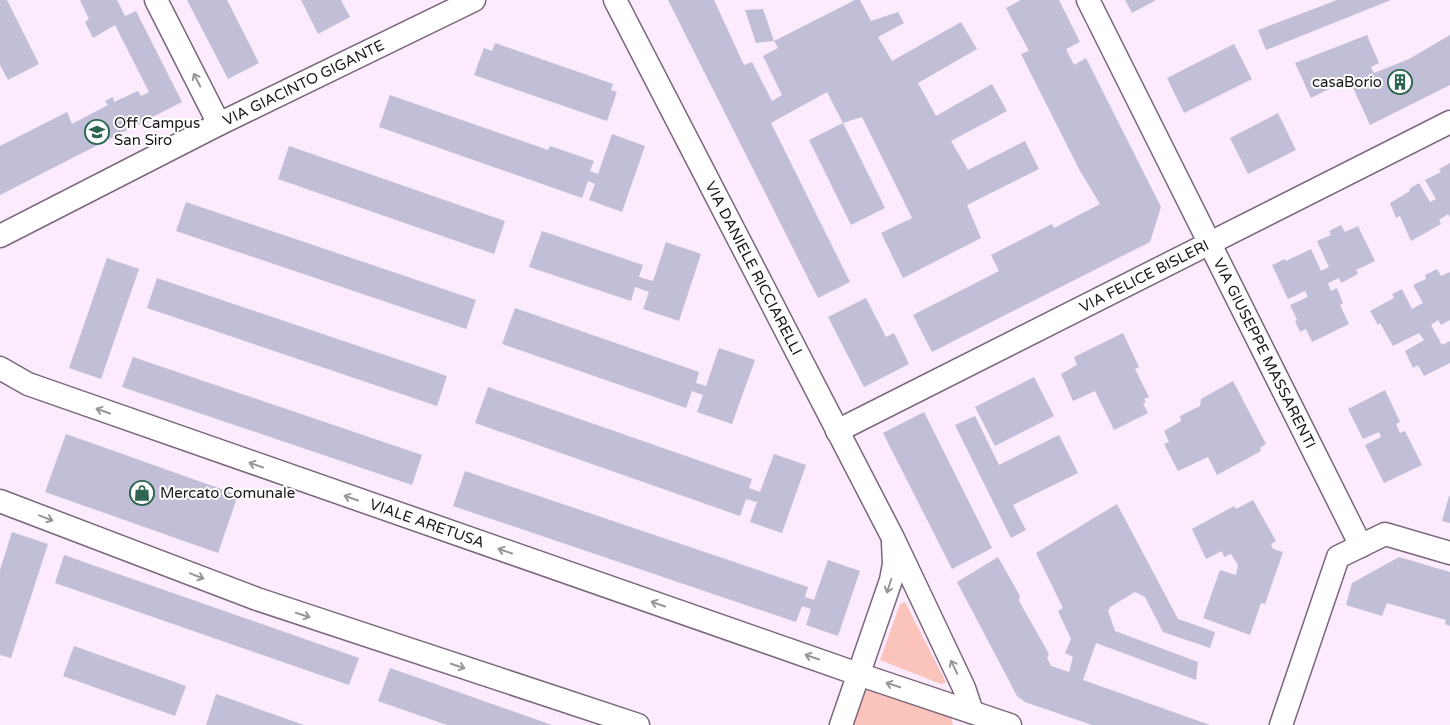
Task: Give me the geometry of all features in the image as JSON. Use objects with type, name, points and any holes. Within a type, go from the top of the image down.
[{"type":"street","points":[[156,0],[219,124]]},
{"type":"street","name":"VIA GIACINTO GIGANTE","points":[[0,236],[219,124],[474,0]]},
{"type":"street","name":"VIA DANIELE RICCIARELLI","points":[[615,0],[893,538],[964,688],[970,718]]},
{"type":"street","name":"VIA GIUSEPPE MASSARENTI","points":[[1088,0],[1361,546]]},
{"type":"street","name":"VIA FELICE BISLERI","points":[[837,430],[1450,122]]},
{"type":"street","name":"VIALE ARETUSA","points":[[0,368],[28,384],[858,674],[970,718],[1010,725]]},
{"type":"street","points":[[0,501],[257,600],[638,725]]},
{"type":"street","points":[[1280,725],[1338,557],[1385,534],[1450,553]]},
{"type":"street","name":"VIA DANIELE RICCIARELLI","points":[[858,674],[891,580],[894,564],[893,538]]},
{"type":"street","points":[[841,725],[858,674]]},
{"type":"shaded area","points":[[905,602],[946,682],[941,684],[880,660],[900,604]]},
{"type":"shaded area","points":[[872,685],[950,712],[953,725],[851,725],[863,692]]},
{"type":"building","points":[[0,0],[7,0],[39,64],[8,80],[0,65]]},
{"type":"building","points":[[80,0],[117,0],[125,16],[136,11],[182,102],[0,195],[0,146],[67,112],[72,124],[108,105],[105,101],[113,97],[114,102],[138,91],[141,96],[149,92],[115,25],[93,38],[85,22],[89,19]]},
{"type":"building","points":[[187,0],[227,0],[259,63],[228,79]]},
{"type":"building","points":[[301,0],[341,0],[350,17],[318,34]]},
{"type":"building","points":[[668,0],[714,0],[744,65],[752,62],[772,101],[782,95],[763,56],[778,48],[774,41],[855,0],[860,0],[871,21],[898,12],[904,23],[878,37],[892,61],[961,22],[977,49],[918,83],[936,116],[992,84],[1007,111],[951,141],[968,170],[1025,141],[1039,169],[967,205],[981,238],[903,278],[881,233],[912,218],[862,117],[843,123],[827,92],[771,123],[850,282],[818,298]]},
{"type":"building","points":[[1021,0],[1059,0],[1080,42],[1066,49],[1074,65],[1086,58],[1161,207],[1150,242],[932,352],[913,315],[999,271],[991,255],[1052,224],[1054,228],[1100,204],[1080,171],[1021,54],[1029,51],[1006,8]]},
{"type":"building","points":[[1125,0],[1156,0],[1132,13]]},
{"type":"building","points":[[1337,0],[1391,0],[1266,50],[1258,30]]},
{"type":"building","points":[[763,9],[774,41],[756,43],[745,10]]},
{"type":"building","name":"casaBorio","points":[[1367,35],[1379,63],[1371,67],[1374,73],[1409,59],[1450,35],[1450,85],[1370,125],[1349,79],[1311,98],[1295,63]]},
{"type":"building","points":[[495,43],[613,84],[611,90],[617,92],[607,121],[474,75],[484,48],[492,51]]},
{"type":"building","points":[[1234,44],[1252,79],[1184,113],[1167,78]]},
{"type":"building","points":[[390,95],[548,150],[550,146],[594,161],[590,171],[598,174],[612,134],[645,146],[622,212],[589,200],[595,184],[588,181],[582,198],[379,127]]},
{"type":"building","points":[[1278,113],[1296,150],[1248,174],[1230,138]]},
{"type":"building","points":[[843,123],[885,208],[851,225],[809,140]]},
{"type":"building","points":[[289,146],[505,221],[494,254],[278,179]]},
{"type":"building","points":[[1450,163],[1450,217],[1448,214],[1439,220],[1441,224],[1411,241],[1400,216],[1396,218],[1390,203],[1419,183],[1430,202],[1436,199],[1425,180],[1441,172],[1439,169]]},
{"type":"building","points":[[186,202],[476,300],[466,329],[176,231]]},
{"type":"building","points":[[1341,225],[1345,232],[1358,226],[1375,261],[1356,270],[1358,274],[1341,283],[1339,278],[1328,283],[1331,291],[1337,288],[1343,303],[1340,305],[1349,324],[1312,342],[1306,329],[1300,332],[1290,305],[1308,297],[1305,291],[1288,299],[1272,265],[1285,259],[1286,261],[1311,249],[1321,271],[1329,267],[1317,241],[1331,235],[1329,231]]},
{"type":"building","points":[[542,231],[643,265],[639,277],[653,281],[666,242],[701,254],[679,321],[643,309],[649,292],[635,287],[631,301],[529,267]]},
{"type":"building","points":[[107,258],[139,269],[101,379],[69,368]]},
{"type":"building","points":[[1437,269],[1441,276],[1450,272],[1450,320],[1441,325],[1438,320],[1431,325],[1442,345],[1450,341],[1450,363],[1424,376],[1418,365],[1413,368],[1405,351],[1424,340],[1419,333],[1393,346],[1380,323],[1378,325],[1370,311],[1394,298],[1392,294],[1402,289],[1412,309],[1423,303],[1413,285],[1426,279],[1425,275]]},
{"type":"building","points":[[157,278],[447,376],[437,406],[147,308]]},
{"type":"building","points":[[866,298],[886,337],[894,333],[909,364],[864,387],[828,317]]},
{"type":"building","points":[[515,308],[699,372],[696,383],[706,386],[719,348],[755,360],[732,424],[697,412],[703,395],[692,391],[686,408],[502,344]]},
{"type":"building","points":[[1123,333],[1139,367],[1135,369],[1149,397],[1144,399],[1146,402],[1143,404],[1148,413],[1114,430],[1095,391],[1073,401],[1061,374],[1077,365],[1074,357]]},
{"type":"building","points":[[133,357],[422,455],[412,485],[122,387]]},
{"type":"building","points":[[1034,377],[1054,416],[995,446],[975,407]]},
{"type":"building","points":[[1233,381],[1266,444],[1260,448],[1261,451],[1217,475],[1208,457],[1178,471],[1164,444],[1169,442],[1164,431],[1181,421],[1180,416],[1200,406],[1201,399]]},
{"type":"building","points":[[488,387],[752,479],[749,488],[760,492],[774,454],[806,465],[782,533],[750,522],[757,502],[746,499],[740,516],[475,423]]},
{"type":"building","points":[[1385,390],[1400,422],[1396,424],[1400,433],[1405,431],[1422,465],[1384,483],[1365,445],[1381,437],[1379,432],[1363,439],[1348,409]]},
{"type":"building","points":[[924,412],[992,548],[952,569],[883,433]]},
{"type":"building","points":[[975,416],[999,465],[1059,435],[1078,473],[1013,505],[1026,530],[1011,538],[955,425]]},
{"type":"building","name":"Mercato Comunale","points":[[66,434],[238,495],[218,553],[45,492]]},
{"type":"building","points":[[465,471],[808,587],[805,597],[814,600],[828,560],[860,571],[838,636],[806,625],[811,609],[802,606],[796,622],[453,506]]},
{"type":"building","points":[[1450,496],[1450,523],[1442,521]]},
{"type":"building","points":[[1253,500],[1276,541],[1271,544],[1273,549],[1283,552],[1265,604],[1261,603],[1250,635],[1203,618],[1220,570],[1236,575],[1238,565],[1231,554],[1224,557],[1222,551],[1206,559],[1192,529],[1234,506],[1236,509]]},
{"type":"building","points":[[1117,504],[1178,619],[1215,632],[1210,648],[1163,632],[1145,597],[1135,592],[1110,607],[1108,611],[1115,631],[1198,662],[1196,680],[1096,643],[1083,680],[1210,725],[1092,725],[1025,702],[1017,696],[957,582],[998,557],[1020,596],[1019,601],[1049,654],[1047,658],[1051,666],[1069,672],[1073,657],[1065,653],[1071,639],[1058,611],[1063,608],[1036,553]]},
{"type":"building","points":[[12,532],[48,544],[11,658],[0,655],[0,570]]},
{"type":"building","points":[[64,555],[359,658],[349,685],[55,583]]},
{"type":"building","points":[[1399,557],[1450,572],[1450,626],[1445,624],[1446,620],[1387,603],[1382,616],[1346,605],[1352,583]]},
{"type":"building","points":[[74,646],[186,686],[175,716],[63,676]]},
{"type":"building","points":[[390,668],[552,725],[447,725],[378,701]]},
{"type":"building","points":[[216,694],[304,725],[206,725]]},
{"type":"place","name":"casaBorio","points":[[1400,82]]},
{"type":"place","name":"Off Campus San Siro","points":[[97,132]]},
{"type":"place","name":"Mercato Comunale","points":[[142,493]]}]
